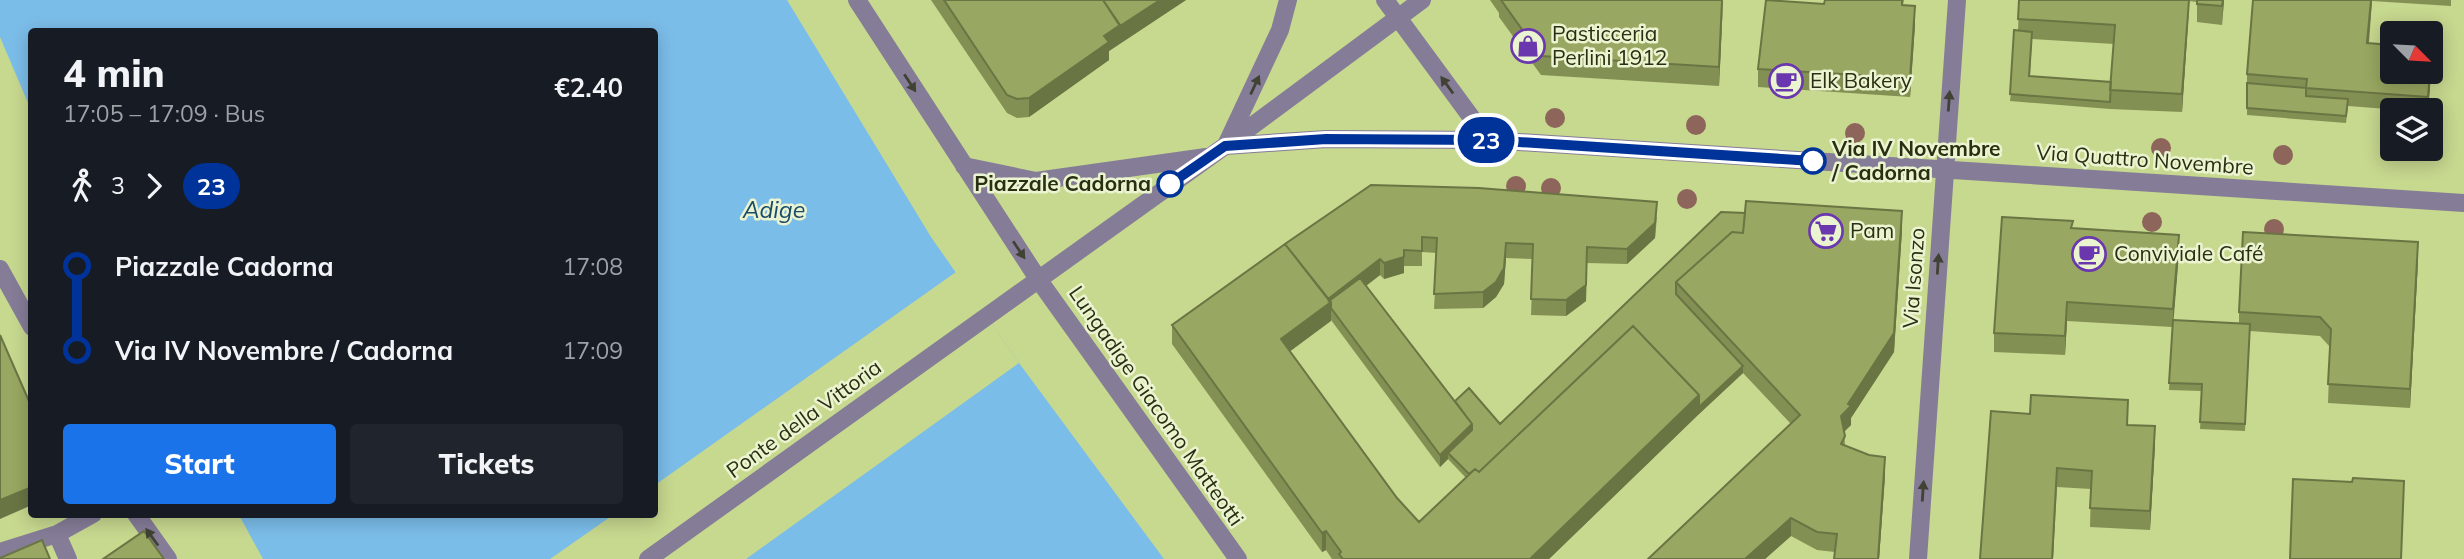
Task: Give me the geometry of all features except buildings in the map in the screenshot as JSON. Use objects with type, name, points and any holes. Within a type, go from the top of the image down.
[{"type":"street","name":"Lungadige Giacomo Matteotti","points":[[857,0],[1038,279],[1238,559]]},
{"type":"street","points":[[1225,146],[1280,30],[1288,0]]},
{"type":"street","points":[[1385,0],[1488,140]]},
{"type":"street","name":"Ponte della Vittoria","points":[[648,559],[1225,146],[1422,0]]},
{"type":"street","name":"Via Isonzo","points":[[1918,559],[1957,0]]},
{"type":"street","name":"Via Quattro Novembre","points":[[1225,146],[1326,139],[1488,140],[2464,203]]},
{"type":"street","points":[[964,166],[1036,181],[1209,157]]},
{"type":"street","points":[[0,269],[28,320]]},
{"type":"street","points":[[0,552],[57,534],[86,518]]},
{"type":"street","points":[[139,518],[168,559]]},
{"type":"street","points":[[57,534],[68,559]]},
{"type":"water","name":"Adige","points":[[0,0],[787,0],[931,237],[1019,363],[1164,559],[263,559],[241,518],[658,518],[658,28],[28,28],[28,103],[0,37]]},
{"type":"pier","points":[[956,272],[1019,363],[746,559],[550,559],[609,518],[658,518],[658,483]]},
{"type":"bus line","name":"23","points":[[1170,184],[1225,146],[1326,139],[1488,140],[1813,161]]},
{"type":"place","name":"Pasticceria Perlini 1912","points":[[1528,46]]},
{"type":"place","name":"Elk Bakery","points":[[1786,81]]},
{"type":"place","name":"Via IV Novembre / Cadorna","points":[[1813,161]]},
{"type":"place","name":"Piazzale Cadorna","points":[[1170,184]]},
{"type":"place","name":"Pam","points":[[1826,231]]},
{"type":"place","name":"Conviviale Café","points":[[2089,254]]}]
